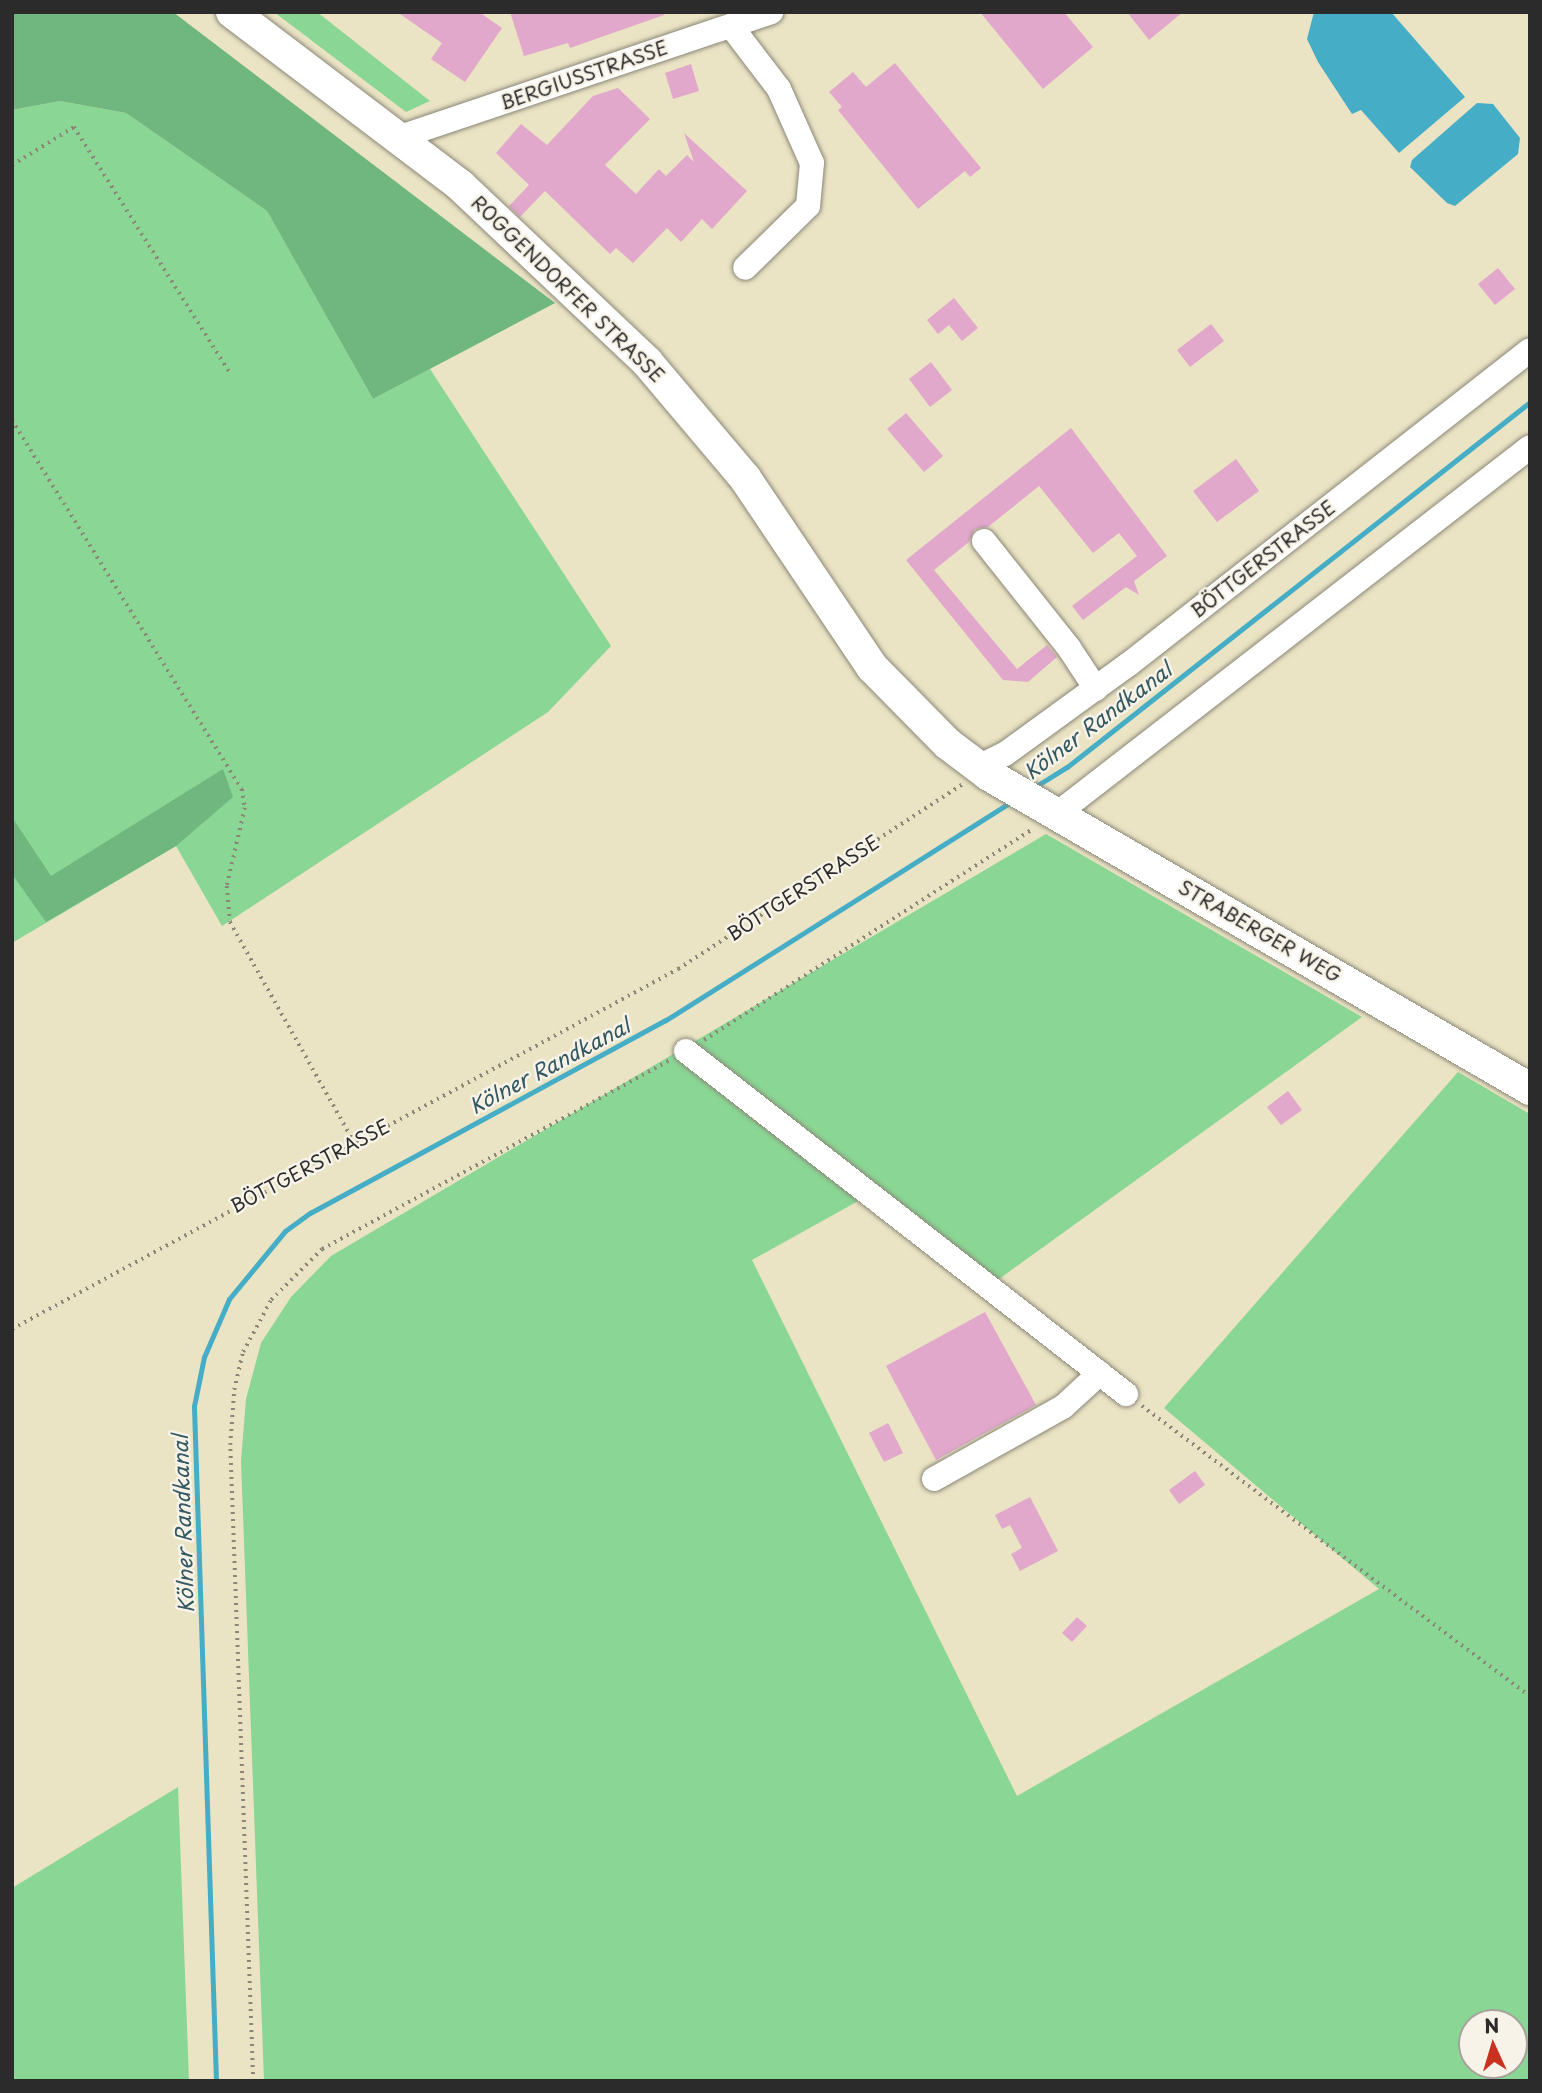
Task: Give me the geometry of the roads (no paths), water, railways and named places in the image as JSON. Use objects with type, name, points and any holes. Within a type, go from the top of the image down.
[{"type":"main road","name":"ROGGENDORFER STRASSE","points":[[232,12],[461,186],[647,362],[746,478],[872,667],[915,714],[984,771]]},
{"type":"main road","name":"STRABERGER WEG","points":[[984,771],[1530,1089]]},
{"type":"street","name":"BERGIUSSTRASSE","points":[[397,138],[771,12]]},
{"type":"street","points":[[731,26],[779,89],[812,163],[808,206],[745,268]]},
{"type":"street","name":"BÖTTGERSTRASSE","points":[[984,771],[1096,689],[1530,350]]},
{"type":"street","points":[[1054,811],[1530,447]]},
{"type":"street","points":[[984,541],[1069,648],[1096,689]]},
{"type":"street","points":[[686,1051],[1126,1394]]},
{"type":"street","points":[[934,1479],[1063,1407],[1100,1373]]},
{"type":"water","points":[[1314,12],[1391,12],[1465,97],[1399,153],[1361,110],[1352,114],[1318,62],[1307,39]]},
{"type":"water","points":[[1477,103],[1493,104],[1520,138],[1518,154],[1455,206],[1447,203],[1410,167],[1412,160]]},
{"type":"waterway","name":"Kölner Randkanal","points":[[1033,788],[1067,767],[1530,402]]},
{"type":"waterway","name":"Kölner Randkanal","points":[[216,2081],[194,1406],[204,1357],[229,1299],[285,1231],[310,1213],[666,1020],[1013,801]]}]
